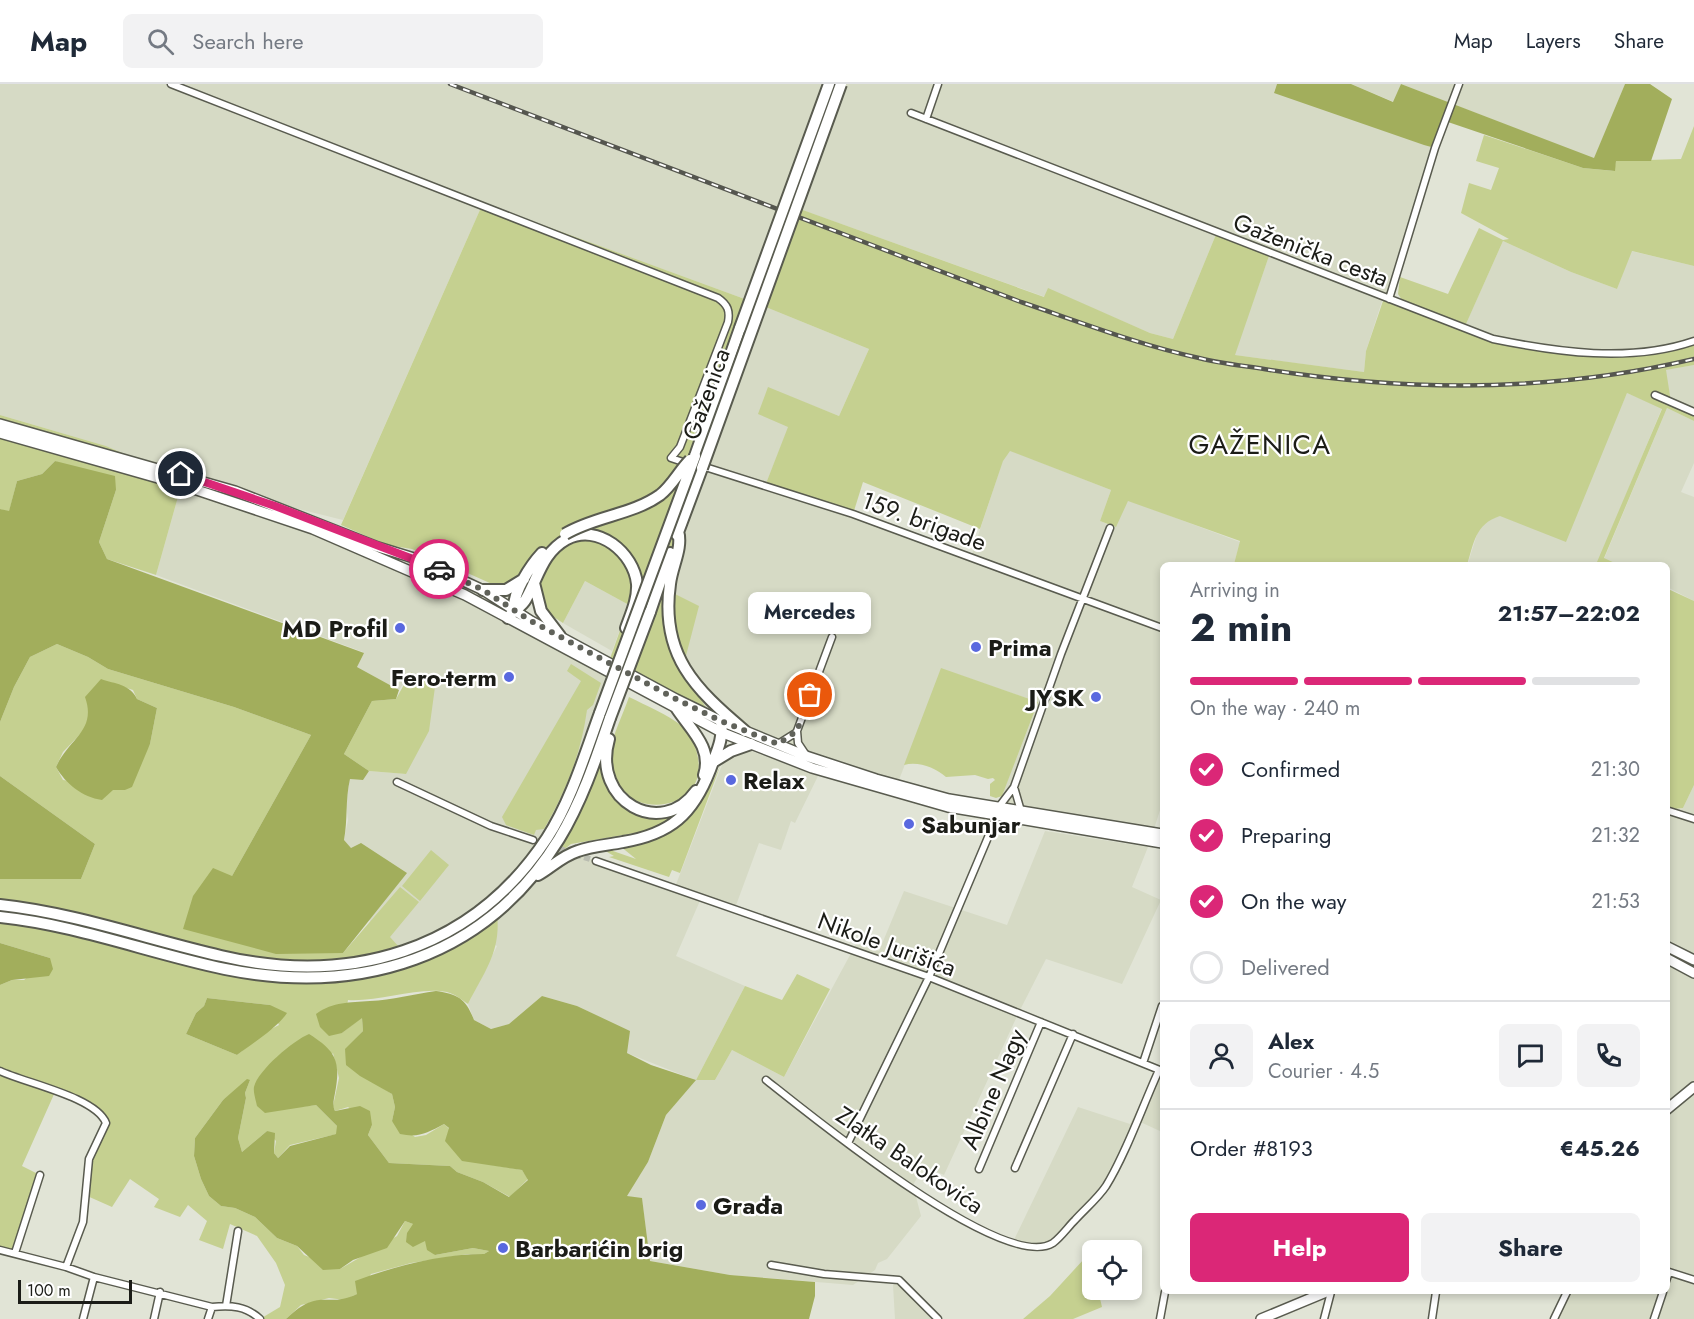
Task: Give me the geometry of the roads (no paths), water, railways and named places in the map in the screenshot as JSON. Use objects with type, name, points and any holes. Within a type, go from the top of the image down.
[{"type":"highway","name":"Gaženica","points":[[605,716],[625,646],[829,84]]},
{"type":"highway","name":"Gaženica","points":[[605,716],[678,531],[841,84]]},
{"type":"highway","points":[[511,614],[525,601],[537,558],[582,525],[651,501],[662,494],[695,456]]},
{"type":"highway","points":[[678,531],[681,542],[673,566],[668,602],[673,642],[683,667],[703,694],[746,731]]},
{"type":"highway","points":[[567,536],[595,536],[607,540],[617,547],[632,565],[637,589],[624,637],[625,646]]},
{"type":"highway","points":[[483,590],[506,590],[530,579]]},
{"type":"highway","points":[[530,579],[541,610],[560,636]]},
{"type":"highway","points":[[605,716],[613,727],[605,762],[612,786],[629,805],[638,810],[660,811],[685,804],[694,794],[705,771],[704,750],[699,737],[677,709]]},
{"type":"highway","points":[[528,882],[560,837],[580,798],[605,716]]},
{"type":"highway","points":[[0,905],[95,923],[221,956],[262,964],[297,968],[338,966],[402,953],[441,936],[468,919],[495,899],[529,864],[549,836],[605,716]]},
{"type":"highway","points":[[0,917],[51,924],[241,972],[303,979],[332,978],[398,966],[451,943],[489,918],[528,882],[558,860],[576,851],[652,836],[670,827],[697,799],[723,733],[721,721]]},
{"type":"highway","points":[[713,762],[731,751],[751,744]]},
{"type":"main road","points":[[0,424],[235,491],[378,547],[414,558],[483,590],[511,614],[677,709],[723,733],[812,768],[886,791],[1160,843]]},
{"type":"main road","points":[[0,433],[146,474],[271,513],[392,562],[560,636],[721,721],[806,756],[876,779],[997,812],[1021,811],[1160,834]]},
{"type":"main road","points":[[1670,948],[1694,960]]},
{"type":"main road","points":[[1670,960],[1694,973]]},
{"type":"main road","points":[[1670,1107],[1694,1087]]},
{"type":"main road","points":[[1261,1319],[1276,1316],[1324,1294]]},
{"type":"street","name":"159. brigade","points":[[171,84],[725,303],[730,313],[728,322],[680,447],[671,458],[844,511],[1160,627]]},
{"type":"street","points":[[926,119],[939,84]]},
{"type":"street","points":[[1389,300],[1435,148],[1459,84]]},
{"type":"street","name":"Gaženička cesta","points":[[911,113],[1493,339],[1552,351],[1613,353],[1676,347],[1694,341]]},
{"type":"street","points":[[1654,395],[1694,412]]},
{"type":"street","points":[[848,1143],[929,976],[997,812],[1014,787],[1110,528]]},
{"type":"street","points":[[806,756],[798,743],[797,731],[832,637]]},
{"type":"street","points":[[778,744],[797,731]]},
{"type":"street","points":[[397,782],[491,826],[533,840]]},
{"type":"street","points":[[1014,787],[1021,811]]},
{"type":"street","points":[[1670,811],[1694,819]]},
{"type":"street","name":"Nikole Jurišića","points":[[597,861],[929,976],[1160,1070]]},
{"type":"street","points":[[1143,1063],[1160,1012]]},
{"type":"street","name":"Albine Nagy","points":[[979,1169],[1041,1022]]},
{"type":"street","points":[[1015,1168],[1073,1034]]},
{"type":"street","points":[[0,1071],[78,1100],[104,1118],[106,1123],[89,1159],[83,1222],[66,1267]]},
{"type":"street","name":"Zlatka Balokovića","points":[[766,1080],[916,1192],[967,1223],[1012,1244],[1044,1247],[1054,1242],[1107,1184],[1160,1072]]},
{"type":"street","points":[[15,1253],[40,1175]]},
{"type":"street","points":[[226,1306],[238,1231]]},
{"type":"street","points":[[0,1250],[212,1307],[249,1309],[260,1319]]},
{"type":"street","points":[[771,1265],[824,1274],[899,1280],[938,1319]]},
{"type":"street","points":[[1670,1273],[1694,1280]]},
{"type":"street","points":[[83,1319],[94,1277]]},
{"type":"street","points":[[154,1319],[160,1292]]},
{"type":"street","points":[[1160,1319],[1165,1294]]},
{"type":"street","points":[[1324,1319],[1328,1294]]},
{"type":"street","points":[[1432,1319],[1436,1294]]},
{"type":"street","points":[[1554,1319],[1566,1294]]},
{"type":"street","points":[[1654,1319],[1662,1294]]},
{"type":"street","points":[[208,1319],[212,1307]]},
{"type":"tunnel","points":[[533,840],[596,861]]},
{"type":"railway","points":[[450,84],[1021,302],[1132,340],[1208,360],[1323,377],[1376,382],[1483,385],[1589,378],[1694,359]]},
{"type":"place","name":"MD Profil","points":[[400,628]]},
{"type":"place","name":"Prima","points":[[976,647]]},
{"type":"place","name":"Fero-term","points":[[509,677]]},
{"type":"place","name":"Mercedes","points":[[810,695]]},
{"type":"place","name":"JYSK","points":[[1096,697]]},
{"type":"place","name":"Relax","points":[[731,780]]},
{"type":"place","name":"Sabunjar","points":[[909,824]]},
{"type":"place","name":"Građa","points":[[701,1205]]},
{"type":"place","name":"Barbarićin brig","points":[[503,1248]]},
{"type":"district","name":"GAŽENICA","points":[[1260,444]]}]
